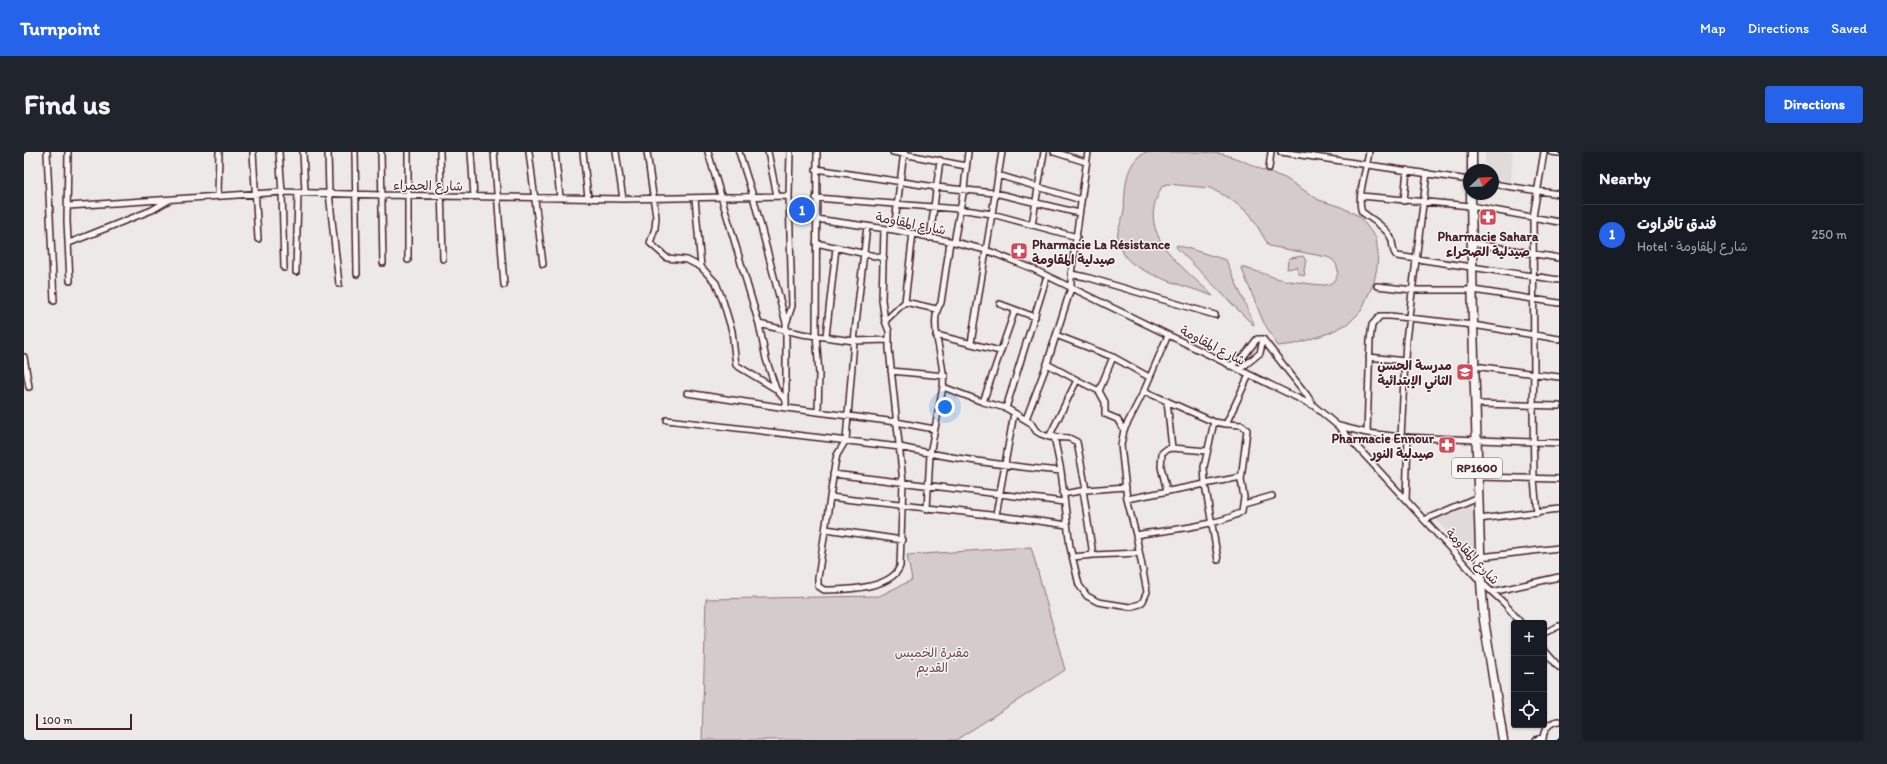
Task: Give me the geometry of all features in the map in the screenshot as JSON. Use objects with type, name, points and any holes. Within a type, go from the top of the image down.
[{"type":"main road","points":[[1472,152],[1472,164]]},
{"type":"main road","name":"RP1600","points":[[1471,200],[1474,366],[1481,582],[1484,620],[1503,740]]},
{"type":"street","points":[[47,152],[54,301]]},
{"type":"street","points":[[68,152],[70,281]]},
{"type":"street","points":[[218,196],[219,152]]},
{"type":"street","points":[[253,152],[258,239]]},
{"type":"street","points":[[279,152],[282,192],[284,268]]},
{"type":"street","points":[[303,152],[305,192]]},
{"type":"street","points":[[328,152],[329,193],[338,284]]},
{"type":"street","points":[[355,152],[357,195],[357,274]]},
{"type":"street","points":[[381,152],[383,263]]},
{"type":"street","points":[[408,152],[408,260]]},
{"type":"street","points":[[440,152],[440,195],[443,259]]},
{"type":"street","points":[[471,152],[474,197]]},
{"type":"street","points":[[494,152],[504,285]]},
{"type":"street","points":[[529,152],[533,197],[543,264]]},
{"type":"street","points":[[555,152],[560,197]]},
{"type":"street","points":[[583,152],[588,198]]},
{"type":"street","points":[[616,152],[623,198]]},
{"type":"street","points":[[647,152],[652,198],[656,217],[655,228],[650,243],[667,258],[687,260],[701,267],[716,283],[724,301],[735,345],[736,365],[776,389],[786,401]]},
{"type":"street","points":[[708,152],[759,324],[766,359],[776,389]]},
{"type":"street","points":[[739,152],[786,324],[786,408]]},
{"type":"street","points":[[768,152],[777,196]]},
{"type":"street","points":[[786,324],[792,306],[789,196],[790,152]]},
{"type":"street","points":[[817,152],[816,334],[819,374],[818,411]]},
{"type":"street","points":[[893,152],[966,166]]},
{"type":"street","points":[[927,509],[930,454],[945,376],[936,335],[936,309],[941,303],[952,242],[964,189],[968,152]]},
{"type":"street","points":[[972,343],[1002,152]]},
{"type":"street","points":[[1032,225],[1044,152]]},
{"type":"street","points":[[1054,152],[1086,162]]},
{"type":"street","points":[[1026,419],[1047,364],[1071,288],[1071,274],[1088,152]]},
{"type":"street","points":[[1269,168],[1271,152]]},
{"type":"street","points":[[1280,152],[1463,179]]},
{"type":"street","points":[[1370,152],[1361,196],[1362,212],[1389,234],[1395,254],[1417,259],[1559,280]]},
{"type":"street","points":[[1537,513],[1534,479],[1533,405],[1533,217],[1544,152]]},
{"type":"street","points":[[1551,152],[1559,153]]},
{"type":"street","points":[[894,230],[904,153]]},
{"type":"street","points":[[930,238],[940,160]]},
{"type":"street","points":[[816,169],[936,187],[995,193],[1079,213]]},
{"type":"street","points":[[1404,201],[1407,170]]},
{"type":"street","points":[[1401,437],[1405,360],[1409,319],[1425,203],[1427,173]]},
{"type":"street","points":[[998,175],[1081,200]]},
{"type":"street","points":[[1499,185],[1559,194]]},
{"type":"street","name":"شارع الحمراء","points":[[68,206],[282,192],[357,195],[588,198],[789,196]]},
{"type":"street","points":[[296,272],[298,193]]},
{"type":"street","points":[[1361,196],[1471,206],[1559,222]]},
{"type":"street","points":[[696,198],[701,267]]},
{"type":"street","points":[[816,198],[959,209],[992,214],[1076,237]]},
{"type":"street","points":[[69,243],[152,210],[170,199]]},
{"type":"street","name":"شارع المقاومة","points":[[816,219],[913,233],[986,250],[1047,276],[1314,406],[1338,426],[1481,582],[1504,603],[1518,620]]},
{"type":"street","points":[[867,226],[854,341],[846,440],[837,455],[833,474],[818,578],[818,586],[824,590],[861,587],[884,582],[893,578],[898,572],[900,566],[903,482],[888,340],[889,331],[885,321],[882,300],[884,229]]},
{"type":"street","points":[[885,321],[905,302],[913,233]]},
{"type":"street","points":[[816,243],[884,258]]},
{"type":"street","points":[[1472,243],[1559,258]]},
{"type":"street","points":[[826,336],[836,248]]},
{"type":"street","points":[[1071,274],[1086,277],[1215,315]]},
{"type":"street","points":[[1006,408],[1047,276]]},
{"type":"street","points":[[1377,286],[1413,290],[1473,290],[1559,303]]},
{"type":"street","points":[[905,302],[936,309]]},
{"type":"street","points":[[1000,304],[1034,317]]},
{"type":"street","points":[[983,402],[1015,310]]},
{"type":"street","points":[[1367,433],[1369,357],[1372,325],[1383,315],[1473,325],[1533,336],[1559,339]]},
{"type":"street","points":[[759,324],[786,331],[816,334],[854,341],[888,340]]},
{"type":"street","points":[[936,335],[1000,351]]},
{"type":"street","points":[[1056,335],[1113,358],[1149,377]]},
{"type":"street","points":[[1077,380],[1052,436],[1061,471],[1067,525],[1079,584],[1087,596],[1098,602],[1130,607],[1140,604],[1143,601],[1146,592],[1136,535],[1127,499],[1121,445],[1124,430],[1144,391],[1168,335]]},
{"type":"street","points":[[1230,366],[1248,352],[1257,339],[1263,339]]},
{"type":"street","points":[[1239,370],[1260,353],[1263,339]]},
{"type":"street","points":[[1263,339],[1314,406]]},
{"type":"street","points":[[24,357],[29,388]]},
{"type":"street","points":[[1369,357],[1405,360]]},
{"type":"street","points":[[1099,391],[1113,358]]},
{"type":"street","points":[[1047,364],[1099,391],[1105,402],[1105,414],[1117,419],[1124,430]]},
{"type":"street","points":[[1474,366],[1559,377]]},
{"type":"street","points":[[891,371],[945,376]]},
{"type":"street","points":[[1226,424],[1249,375]]},
{"type":"street","points":[[943,387],[983,402],[1006,408],[1026,419],[1031,423],[1036,431],[1052,436],[1069,438],[1077,442],[1093,555]]},
{"type":"street","points":[[1136,535],[1211,522],[1240,513],[1244,509],[1241,477],[1247,430],[1242,425],[1214,422],[1144,391]]},
{"type":"street","points":[[687,393],[786,408],[896,422],[934,429]]},
{"type":"street","points":[[1167,401],[1172,448]]},
{"type":"street","points":[[1475,404],[1559,406]]},
{"type":"street","points":[[996,515],[1014,413]]},
{"type":"street","points":[[667,420],[846,440],[900,447],[930,454],[1004,465],[1061,471]]},
{"type":"street","points":[[1214,422],[1204,467],[1205,484],[1218,560]]},
{"type":"street","points":[[1338,426],[1367,433],[1401,437],[1559,443]]},
{"type":"street","points":[[1406,500],[1408,437]]},
{"type":"street","points":[[1167,491],[1161,468],[1161,456],[1165,450],[1172,448],[1207,451]]},
{"type":"street","points":[[833,474],[1064,502]]},
{"type":"street","points":[[1127,499],[1241,477]]},
{"type":"street","points":[[1478,477],[1559,479]]},
{"type":"street","points":[[1064,494],[1085,490],[1126,487]]},
{"type":"street","points":[[1244,504],[1272,496]]},
{"type":"street","points":[[830,497],[927,509],[996,515],[1067,525]]},
{"type":"street","points":[[1424,520],[1478,497]]},
{"type":"street","points":[[1479,519],[1537,513],[1559,509]]},
{"type":"street","points":[[826,529],[902,540]]},
{"type":"street","points":[[1480,557],[1559,548]]},
{"type":"street","points":[[1073,557],[1139,553]]},
{"type":"street","points":[[1492,592],[1559,577]]},
{"type":"street","points":[[1547,632],[1559,626]]},
{"type":"street","points":[[1547,653],[1559,667]]},
{"type":"street","points":[[1536,740],[1543,738],[1547,726],[1551,723],[1559,721]]},
{"type":"shaded area","points":[[1485,152],[1513,152],[1511,181],[1499,180],[1499,164],[1485,164]]},
{"type":"shaded area","points":[[1472,504],[1476,559],[1471,561],[1435,518]]},
{"type":"green space","points":[[1146,152],[1202,152],[1223,154],[1285,178],[1319,200],[1341,207],[1359,216],[1376,238],[1378,254],[1374,282],[1361,311],[1349,323],[1329,333],[1295,344],[1278,346],[1263,321],[1241,267],[1283,280],[1322,285],[1333,282],[1336,278],[1338,273],[1336,264],[1327,257],[1269,246],[1250,214],[1229,198],[1210,188],[1167,184],[1162,186],[1154,207],[1154,220],[1157,233],[1163,245],[1182,267],[1213,296],[1151,274],[1133,264],[1128,260],[1122,251],[1118,241],[1118,234],[1124,212],[1126,187],[1130,169],[1136,159]]},
{"type":"green space","points":[[1177,245],[1226,260],[1254,324],[1253,325],[1176,247]]},
{"type":"green space","points":[[1303,256],[1306,261],[1304,270],[1305,275],[1303,276],[1298,273],[1297,267],[1287,269],[1288,260],[1290,258]]},
{"type":"green space","name":"مقبرة الخميس القديم","points":[[1031,547],[1065,670],[956,740],[702,740],[706,599],[879,596],[912,580],[907,555]]},
{"type":"place","name":"فندق تافراوت","points":[[802,210]]},
{"type":"place","name":"Pharmacie Sahara صيدلية الصحراء","points":[[1488,217]]},
{"type":"place","name":"Pharmacie La Résistance صيدلية المقاومة","points":[[1019,251]]},
{"type":"place","name":"مدرسة الحسن الثاني الإبتدائية","points":[[1465,372]]},
{"type":"place","name":"Pharmacie Ennour صيدلية النور","points":[[1447,445]]}]
